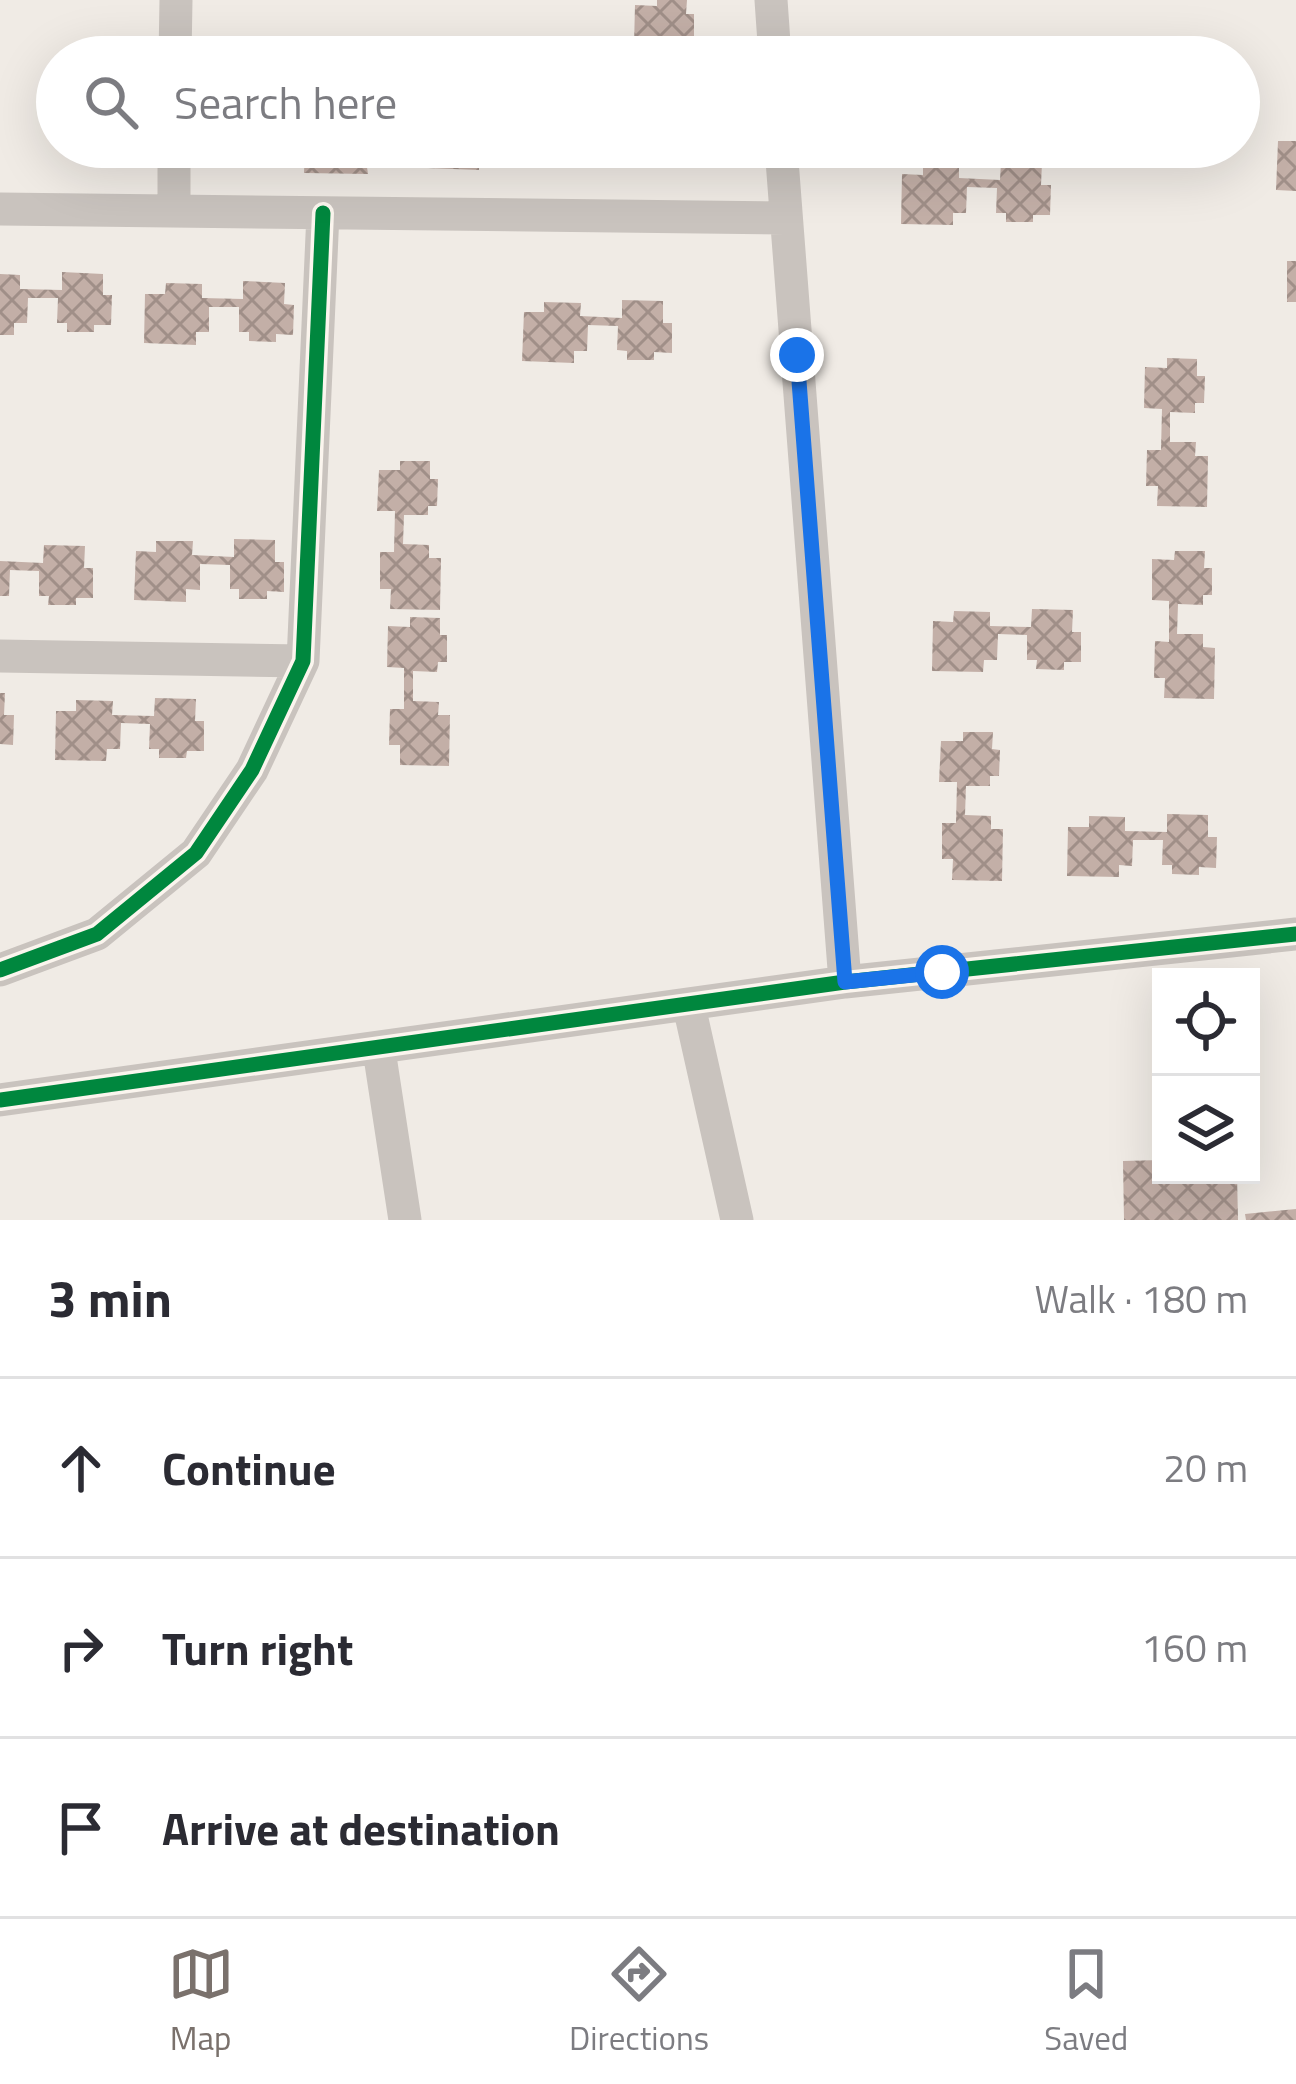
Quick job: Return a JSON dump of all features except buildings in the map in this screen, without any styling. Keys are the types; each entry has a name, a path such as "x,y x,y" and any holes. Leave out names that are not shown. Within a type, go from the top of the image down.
{"street":[{"path":"175,36 176,0"},
{"path":"771,0 774,36"},
{"path":"174,168 174,211"},
{"path":"782,168 845,982"},
{"path":"0,209 785,218"},
{"path":"0,970 98,934 196,853 251,770 303,661 323,213"},
{"path":"0,656 303,661"},
{"path":"0,1100 845,982 1296,934"},
{"path":"689,1006 736,1220"},
{"path":"379,1050 405,1220"}],"cycle path":[{"path":"0,970 97,934 196,853 252,770 303,661 323,213"},
{"path":"0,1100 845,982 1296,934"}],"route":[{"path":"797,355 845,982 942,972"}]}
